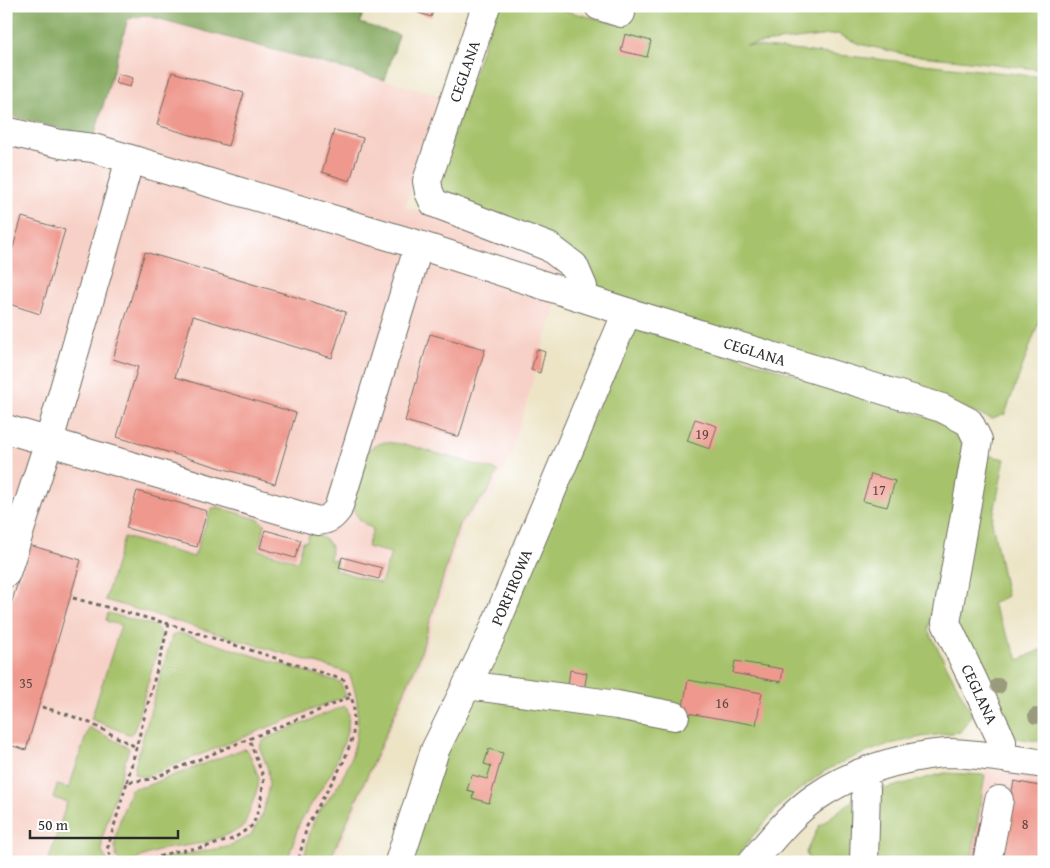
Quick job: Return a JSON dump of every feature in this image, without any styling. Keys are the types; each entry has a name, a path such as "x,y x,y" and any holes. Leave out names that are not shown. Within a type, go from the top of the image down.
{"street":[{"name":"CEGLANA","path":"486,6 427,181 434,203 549,247 574,266 583,287 580,296 942,408 969,422 978,440 946,623 1002,741 1002,758"},
{"path":"6,131 61,144 93,148 419,245 580,296"},
{"path":"6,573 49,441 130,159"},
{"path":"6,429 318,521 326,520 332,517 338,509 419,245"},
{"name":"PORFIROWA","path":"399,862 435,750 489,640 627,312"},
{"path":"467,686 617,705 675,716"},
{"path":"752,862 791,818 815,798 848,778 883,764 928,754 947,753 1044,764"},
{"path":"860,773 866,789 864,862"},
{"path":"987,862 999,800"}],"path":[{"path":"73,598 169,624 344,680 354,705 353,736 344,761 307,826 298,862"},
{"path":"115,862 107,850 169,624"},
{"path":"127,782 151,779 351,697"},
{"path":"42,707 90,723 136,747"},
{"path":"144,862 172,852 205,847 233,839 253,825 260,805 264,779 249,739"}],"shaded area":[{"path":"145,15 439,95 405,207 481,232 565,271 512,453 493,494 463,525 422,662 385,741 333,862 6,862 6,115 94,137 128,19"},
{"path":"985,769 1044,778 1044,862 971,862"}],"green space":[{"path":"6,6 365,6 360,23 399,35 385,80 145,15 128,19 94,137 6,115"},
{"path":"496,6 546,6 618,24 624,6 1044,6 1044,70 908,55 859,44 838,34 746,45 1044,77 1044,308 1005,414 993,419 596,289 435,191"},
{"path":"634,323 951,425 963,435 965,449 928,630 972,714 960,732 921,737 886,745 846,760 825,771 784,801 733,862 404,862 418,814"},
{"path":"385,442 408,445 498,471 488,492 459,524 419,659 329,862 303,862 314,822 345,773 354,745 357,731 357,701 349,674 105,600 124,537 194,557 210,512 213,508 218,507 260,520 265,525 258,550 298,561 303,541 306,542 310,532 330,544 330,560 337,560 335,570 381,583 391,553 367,547 373,529 365,524 355,513 353,500 365,454 371,448"},
{"path":"983,454 1005,459 992,522 1007,596 992,604 1019,660 1044,648 1044,742 1016,738 962,644 955,615"},
{"path":"108,613 155,626 162,634 134,731 131,734 91,719 121,625 108,622 106,620"},
{"path":"180,633 340,682 346,696 147,776 139,776 134,773 135,765 172,636"},
{"path":"344,706 349,715 344,742 333,770 299,824 287,862 155,862 164,858 227,847 250,836 263,814 269,784 268,769 260,749 261,743 265,739"},
{"path":"89,727 129,748 102,839 102,852 108,862 48,862 67,802 53,798 57,785 69,788"},
{"path":"243,749 250,755 259,778 258,787 244,826 234,832 204,843 164,849 143,856 133,862 120,862 116,856 115,840 119,822 131,789 143,787"},
{"path":"945,773 985,775 971,862 809,862 806,852 819,826 853,800 873,792"}],"building":[{"path":"415,6 435,6 431,17 413,11"},
{"path":"625,34 651,41 647,57 621,51"},
{"path":"172,72 244,93 228,146 157,125"},
{"path":"118,74 133,78 130,87 115,83"},
{"path":"334,130 363,138 350,181 322,172"},
{"path":"22,217 65,230 40,314 6,303 6,271"},
{"path":"145,252 346,312 332,358 193,316 175,377 296,413 275,484 117,437 138,367 113,359"},
{"path":"430,334 485,349 459,437 405,421"},
{"path":"537,349 545,352 540,373 531,370"},
{"path":"695,419 717,426 710,449 687,441"},
{"path":"871,474 895,481 887,507 863,501"},
{"path":"137,491 207,511 197,547 126,528"},
{"path":"265,530 301,540 295,558 260,548"},
{"path":"29,545 81,560 26,750 6,744 6,621"},
{"path":"342,557 382,568 379,579 339,568"},
{"path":"735,661 783,669 781,682 733,673"},
{"path":"570,670 587,673 583,696 567,693"},
{"path":"688,680 762,693 756,725 682,712"},
{"path":"489,749 503,753 489,803 472,798 474,792 467,790 472,775 487,779 491,766 484,764"},
{"path":"1014,781 1044,787 1044,862 998,862"},
{"path":"979,822 987,823 981,862 972,862"}]}
